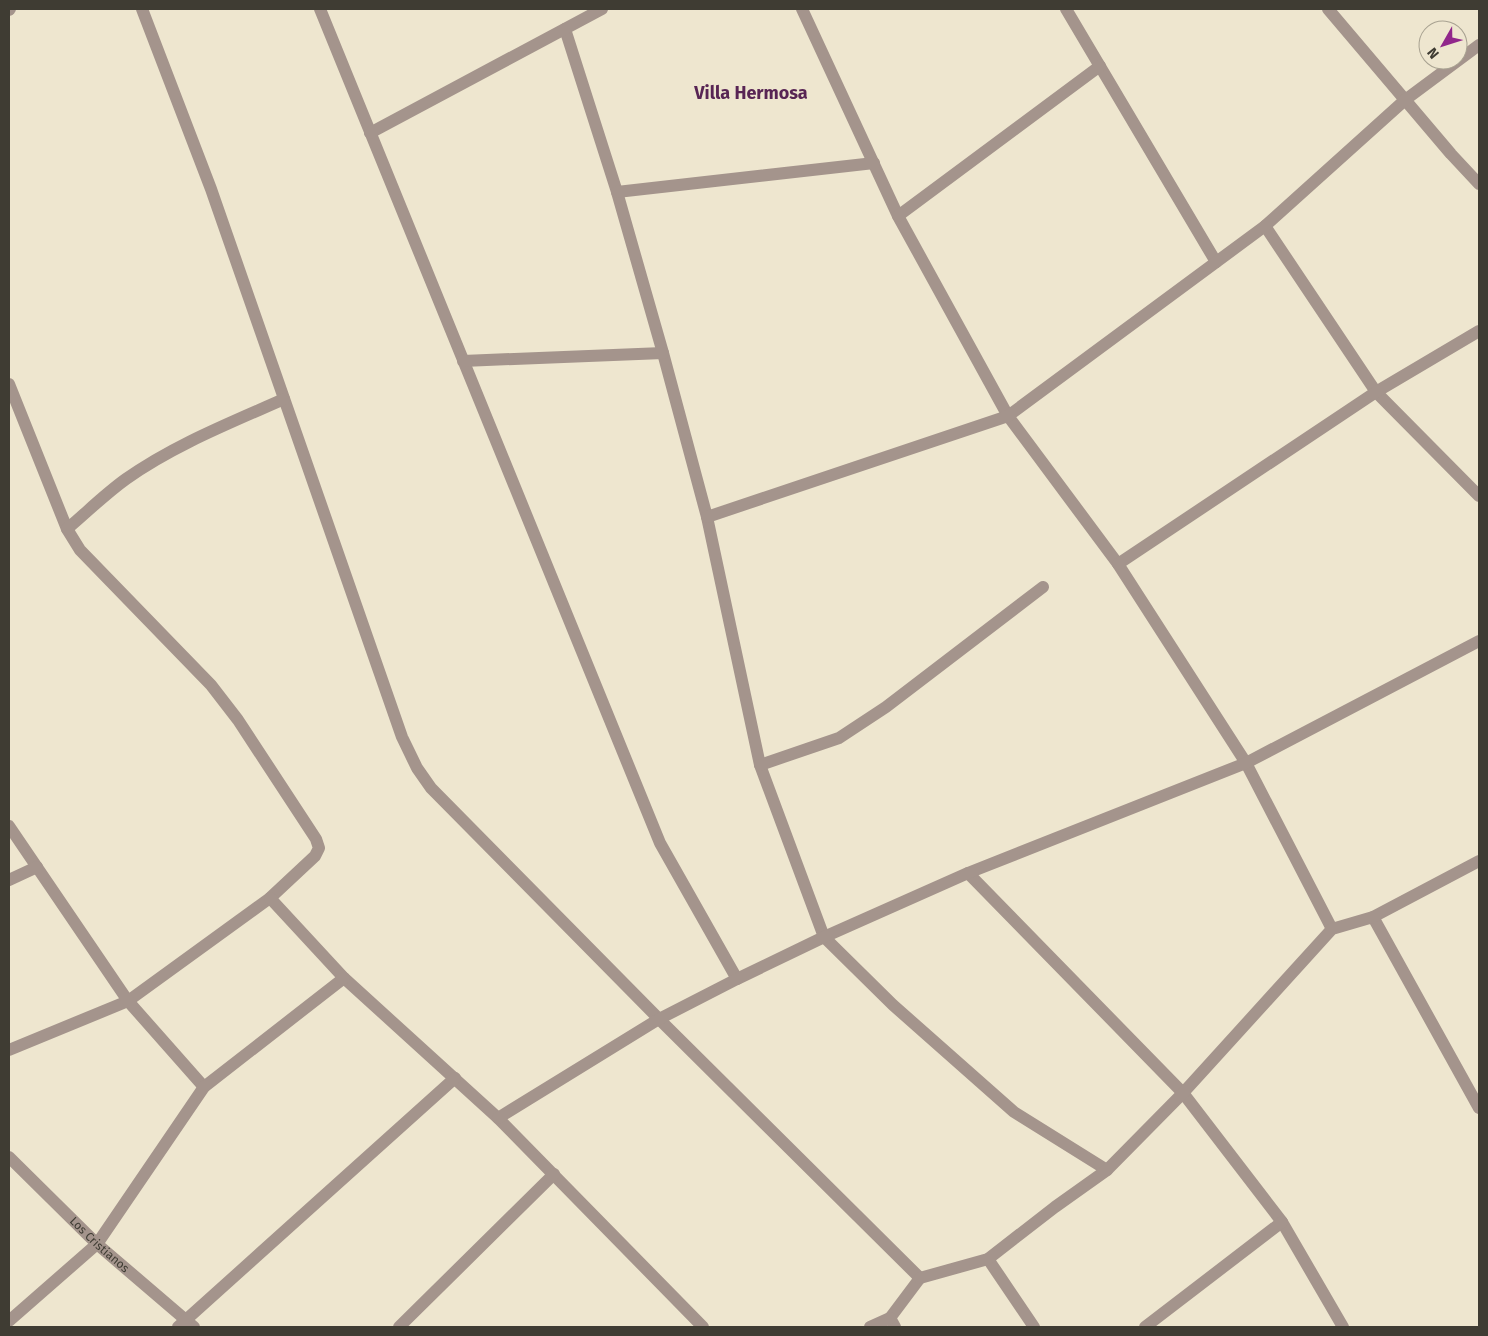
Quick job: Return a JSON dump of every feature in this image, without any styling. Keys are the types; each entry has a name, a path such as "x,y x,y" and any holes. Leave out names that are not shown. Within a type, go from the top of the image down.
{"street":[{"path":"142,9 211,189 402,737 417,768 431,788 659,1019 920,1278"},
{"path":"320,9 660,843 737,978"},
{"path":"370,133 602,9"},
{"path":"802,9 898,216 1008,416 1118,564 1246,763 1332,929"},
{"path":"1066,9 1216,262"},
{"path":"1328,9 1451,154 1479,184"},
{"path":"565,29 617,192 708,517 760,765 824,937 893,1006 1014,1112 1107,1170"},
{"path":"708,517 1008,416 1265,226 1405,100 1479,45"},
{"path":"898,216 1100,66"},
{"path":"617,192 874,163"},
{"path":"1265,226 1376,392 1479,496"},
{"path":"1118,564 1376,392 1479,331"},
{"path":"462,360 663,353"},
{"path":"9,384 67,529 80,550 211,685 238,720 316,839 319,848 315,856 270,898 128,1001 9,1050"},
{"path":"67,529 125,480 140,470 186,443 284,399"},
{"path":"760,765 839,738 886,707 1043,586"},
{"path":"498,1118 659,1019 737,978 968,873 1246,763 1479,641"},
{"path":"9,826 128,1001 204,1087"},
{"path":"870,1327 893,1323 920,1278 988,1259 1055,1207 1107,1170 1183,1093 1332,929 1373,917 1479,861"},
{"path":"9,880 37,867"},
{"path":"968,873 1183,1093 1282,1222 1344,1327"},
{"path":"270,898 344,978 498,1118 703,1327"},
{"path":"1373,917 1479,1108"},
{"path":"9,1321 97,1244 204,1087 344,978"},
{"path":"186,1325 455,1078"},
{"name":"Los Cristianos","path":"9,1157 97,1244 186,1325"},
{"path":"398,1327 554,1174"},
{"path":"1145,1327 1282,1222"},
{"path":"988,1259 1034,1327"}],"district":[{"name":"Villa Hermosa","path":"751,93"}]}
